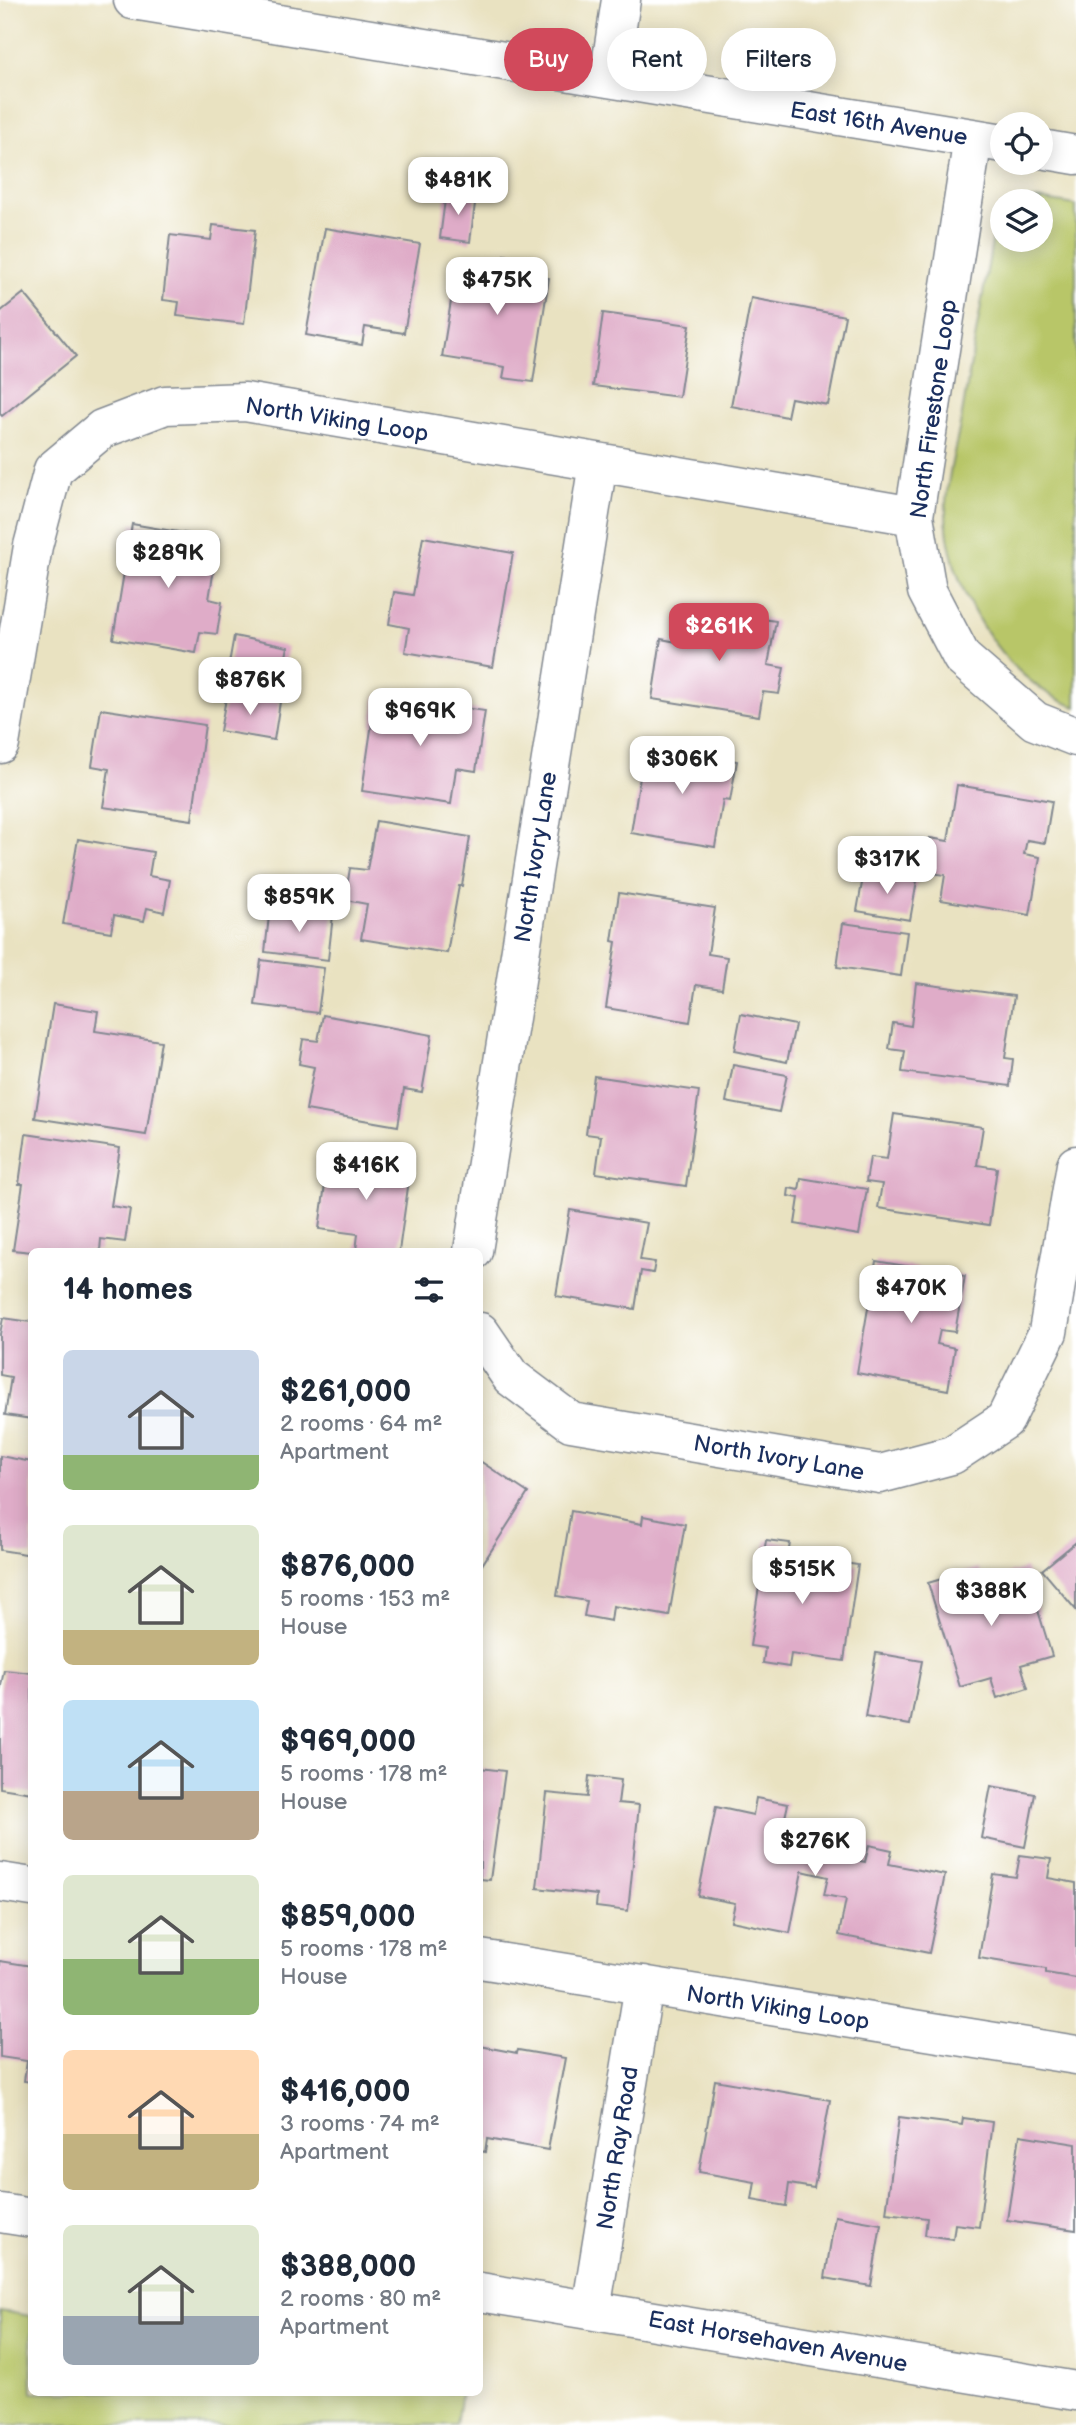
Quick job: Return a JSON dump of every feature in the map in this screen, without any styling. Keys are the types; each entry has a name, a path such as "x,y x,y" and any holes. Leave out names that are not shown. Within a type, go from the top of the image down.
{"street":[{"name":"East 16th Avenue","path":"133,0 607,78"},
{"path":"617,28 621,0"},
{"name":"East 16th Avenue","path":"687,91 988,141"},
{"name":"North Firestone Loop","path":"988,141 914,516 927,591 961,658 1035,721 1076,737"},
{"path":"1053,151 1076,155"},
{"name":"North Viking Loop","path":"0,744 33,546 52,470 102,429 165,405 245,402 914,516"},
{"name":"North Ivory Lane","path":"473,1248 598,463"},
{"name":"North Ivory Lane","path":"483,1336 511,1377 571,1422 880,1474 952,1455 1005,1420 1048,1332 1076,1165"},
{"path":"0,1882 28,1886"},
{"name":"North Viking Loop","path":"483,1959 1076,2055"},
{"name":"North Ray Road","path":"591,2310 644,1986"},
{"path":"0,2213 28,2217"},
{"name":"East Horsehaven Avenue","path":"483,2292 1076,2391"}],"green space":[{"path":"1053,201 1076,205 1076,707 1049,694 1024,675 1001,652 966,596 954,565 946,504 990,252 1053,252"},
{"path":"0,2311 28,2316 28,2396 460,2396 456,2425 0,2425"}],"building":[{"path":"446,192 476,196 470,242 440,238"},
{"path":"213,225 255,230 244,324 177,316 179,302 163,300 170,235 211,240"},
{"path":"325,228 420,244 404,333 365,327 362,345 306,335"},
{"path":"504,255 529,259 527,275 549,278 533,382 503,378 505,367 442,357 457,264 501,270"},
{"path":"24,293 76,356 2,416 0,312"},
{"path":"751,298 845,316 828,405 791,398 787,417 731,406"},
{"path":"603,313 690,325 679,397 593,386"},
{"path":"132,524 219,539 209,599 222,602 217,634 200,632 196,653 113,639"},
{"path":"423,537 513,553 493,667 405,652 409,628 389,624 394,592 413,595"},
{"path":"688,607 776,621 768,665 784,668 779,694 763,692 759,716 652,699 661,639 682,643"},
{"path":"234,636 288,647 279,690 226,680"},
{"path":"227,693 280,702 274,740 220,731"},
{"path":"376,695 485,711 476,771 456,768 451,804 362,791"},
{"path":"101,709 205,725 192,820 103,807 109,769 92,766"},
{"path":"645,746 737,761 730,801 723,800 715,847 631,833"},
{"path":"957,785 1052,801 1045,843 1027,840 1024,854 1040,857 1030,915 941,900 945,875 924,872 930,838 948,841"},
{"path":"376,821 470,837 447,953 361,939 367,904 345,900 350,868 367,870"},
{"path":"78,839 153,852 149,876 170,880 164,912 147,908 144,921 114,915 111,932 63,924"},
{"path":"864,872 917,881 910,920 857,911"},
{"path":"619,893 715,908 708,954 727,957 722,989 696,985 690,1022 606,1008 616,942 612,941"},
{"path":"270,907 333,915 328,960 265,952"},
{"path":"843,923 907,932 901,976 837,967"},
{"path":"261,960 324,968 318,1013 255,1005"},
{"path":"916,983 1014,996 1005,1058 1013,1059 1010,1086 902,1072 905,1051 889,1049 893,1023 911,1026"},
{"path":"53,1004 98,1011 95,1031 161,1041 146,1135 35,1118"},
{"path":"741,1014 795,1025 787,1062 734,1051"},
{"path":"323,1015 432,1035 422,1092 404,1089 398,1126 306,1110 314,1067 299,1064 303,1039 318,1041"},
{"path":"733,1065 787,1075 779,1112 726,1102"},
{"path":"594,1076 699,1091 686,1186 596,1173 601,1136 586,1134"},
{"path":"894,1114 983,1127 977,1165 997,1168 989,1225 878,1208 882,1184 866,1182 870,1157 887,1159"},
{"path":"26,1134 120,1148 111,1206 130,1209 125,1242 101,1239 100,1248 13,1250 23,1184 19,1184"},
{"path":"329,1155 411,1166 399,1248 356,1248 358,1234 319,1229"},
{"path":"801,1178 867,1189 859,1235 795,1224 799,1198 788,1196 789,1188 799,1190"},
{"path":"570,1210 647,1223 640,1260 655,1262 653,1273 641,1271 635,1309 556,1296"},
{"path":"876,1261 965,1276 955,1332 940,1330 937,1344 955,1348 948,1390 857,1373"},
{"path":"3,1318 28,1321 28,1418 5,1415 11,1377 0,1375 0,1334"},
{"path":"0,1456 28,1461 28,1554 0,1550"},
{"path":"483,1463 528,1493 483,1563"},
{"path":"571,1511 642,1524 643,1516 685,1524 669,1616 613,1606 611,1621 584,1616 587,1601 557,1596"},
{"path":"766,1540 790,1543 788,1555 858,1565 844,1661 791,1654 789,1667 763,1663 765,1648 750,1646"},
{"path":"1076,1542 1076,1610 1042,1570"},
{"path":"979,1568 983,1582 1025,1568 1052,1656 1021,1665 1028,1688 997,1698 991,1678 960,1687 928,1583"},
{"path":"876,1653 922,1661 910,1725 865,1717"},
{"path":"4,1670 28,1673 28,1792 0,1788 0,1691"},
{"path":"483,1768 505,1771 490,1880 483,1879"},
{"path":"589,1776 621,1780 618,1803 639,1805 628,1911 596,1907 597,1895 537,1888 547,1793 587,1797"},
{"path":"991,1786 1035,1794 1025,1847 981,1838"},
{"path":"756,1798 788,1804 784,1822 851,1835 847,1858 865,1862 869,1845 892,1850 889,1864 945,1875 929,1953 839,1935 846,1899 824,1895 828,1877 802,1871 790,1933 731,1921 735,1903 698,1896 716,1807 753,1815"},
{"path":"1020,1855 1051,1859 1048,1878 1076,1883 1076,1978 1046,1973 1046,1969 979,1958 993,1874 1016,1877"},
{"path":"0,1961 28,1965 28,2082 24,2081 27,2061 0,2057"},
{"path":"483,2047 565,2058 548,2150 487,2139 485,2152"},
{"path":"715,2080 830,2100 814,2188 789,2184 786,2206 752,2200 755,2182 699,2172"},
{"path":"899,2117 962,2125 963,2118 992,2122 979,2227 955,2224 953,2239 925,2235 927,2218 886,2213"},
{"path":"1020,2135 1076,2144 1076,2230 1007,2220"},
{"path":"835,2216 881,2224 871,2286 825,2278"}]}
